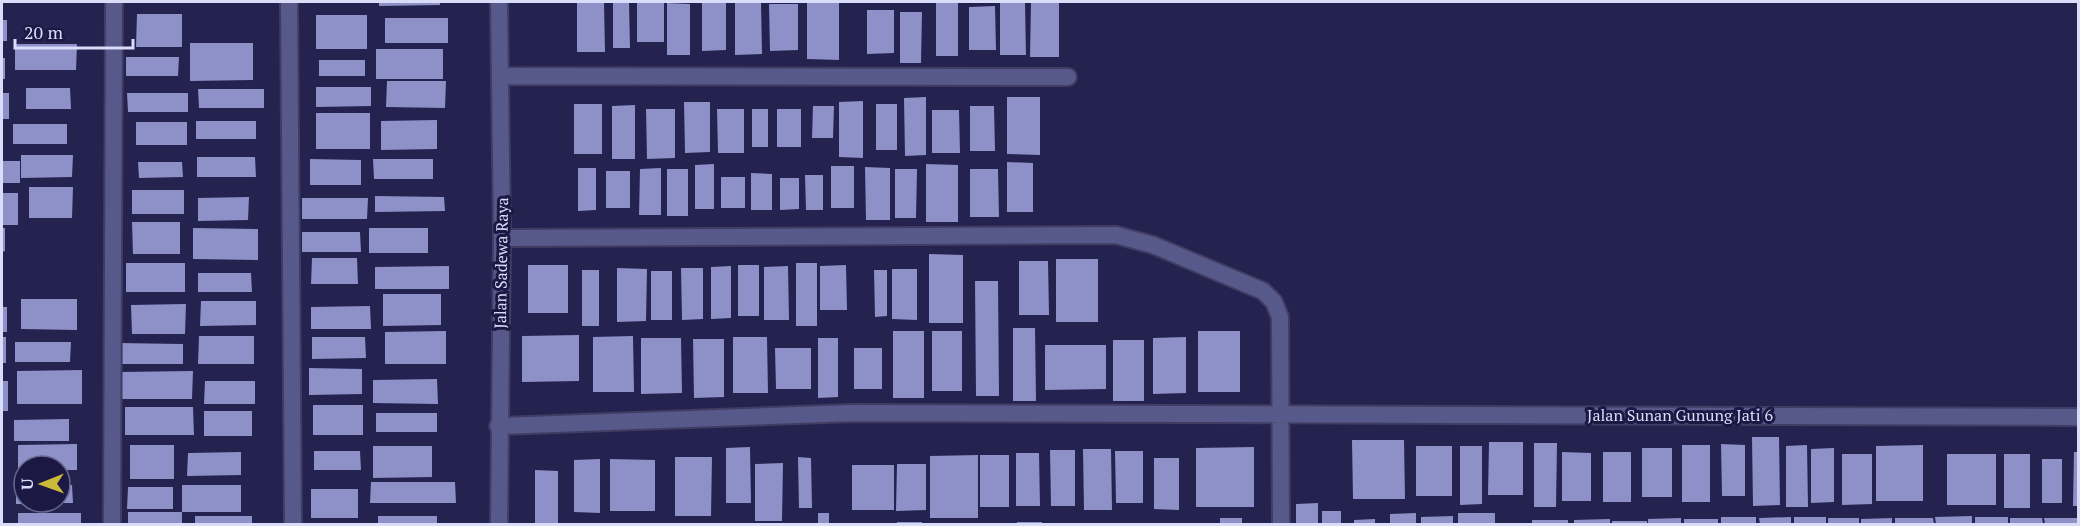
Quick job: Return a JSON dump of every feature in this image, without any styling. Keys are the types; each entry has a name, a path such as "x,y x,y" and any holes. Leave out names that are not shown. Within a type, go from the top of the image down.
{"street":[{"path":"112,525 114,2"},
{"path":"289,2 293,525"},
{"name":"Jalan Sadewa Raya","path":"499,525 498,426 502,238 500,2"},
{"path":"501,76 1068,76"},
{"path":"502,238 1116,235 1133,238 1263,291 1274,302 1281,317 1281,525"},
{"name":"Jalan Sunan Gunung Jati 6","path":"498,426 853,413 2079,417"}],"building":[{"path":"379,2 440,2 440,5 379,6"},
{"path":"577,2 604,2 605,52 577,52"},
{"path":"613,2 629,2 630,48 613,48"},
{"path":"637,2 664,2 664,42 637,42"},
{"path":"735,2 761,2 762,54 735,55"},
{"path":"807,2 839,2 839,60 807,59"},
{"path":"958,2 958,56 936,56 936,3"},
{"path":"1000,2 1025,2 1026,55 1000,55"},
{"path":"1031,2 1059,2 1059,57 1030,57"},
{"path":"667,3 690,4 690,55 667,55"},
{"path":"702,3 726,3 726,50 702,51"},
{"path":"769,4 798,4 798,50 770,51"},
{"path":"995,6 996,50 969,50 969,7"},
{"path":"867,10 894,10 894,53 867,54"},
{"path":"900,12 922,12 921,63 900,63"},
{"path":"137,14 182,14 182,47 136,47"},
{"path":"316,15 367,15 367,49 316,49"},
{"path":"385,18 448,18 448,43 385,43"},
{"path":"2,20 7,20 7,41 2,41"},
{"path":"190,43 253,43 253,80 190,81"},
{"path":"15,44 77,44 76,70 15,70"},
{"path":"376,49 443,49 443,79 376,79"},
{"path":"126,57 179,57 178,76 126,76"},
{"path":"2,58 5,58 5,79 2,79"},
{"path":"319,60 365,60 365,76 319,76"},
{"path":"387,81 446,81 445,108 386,107"},
{"path":"316,87 371,87 371,106 316,107"},
{"path":"26,88 70,88 71,109 26,109"},
{"path":"198,89 264,89 264,108 199,108"},
{"path":"2,93 9,93 9,119 2,119"},
{"path":"127,93 188,93 188,112 128,112"},
{"path":"926,97 926,155 905,156 904,98"},
{"path":"1007,97 1040,97 1040,155 1007,154"},
{"path":"863,101 863,158 839,157 839,102"},
{"path":"684,102 710,102 710,152 685,153"},
{"path":"574,104 602,104 602,154 574,154"},
{"path":"876,104 897,104 897,150 876,150"},
{"path":"635,105 635,159 612,159 612,106"},
{"path":"813,106 834,106 833,138 812,138"},
{"path":"970,106 994,106 995,151 970,151"},
{"path":"646,109 675,109 675,158 647,159"},
{"path":"717,109 744,109 744,153 718,153"},
{"path":"752,109 768,109 768,147 752,147"},
{"path":"777,109 801,109 801,147 777,147"},
{"path":"932,110 959,110 960,153 932,153"},
{"path":"316,113 370,113 370,149 316,149"},
{"path":"437,120 437,149 381,150 381,121"},
{"path":"196,121 256,121 256,139 196,139"},
{"path":"136,122 187,122 187,145 136,145"},
{"path":"13,124 67,124 67,144 13,144"},
{"path":"21,155 73,155 72,177 21,178"},
{"path":"197,157 255,157 256,177 197,177"},
{"path":"310,159 361,160 361,185 310,185"},
{"path":"373,159 433,159 433,179 374,179"},
{"path":"2,161 20,161 20,183 2,183"},
{"path":"138,162 182,162 183,177 139,178"},
{"path":"1007,162 1033,163 1033,212 1007,212"},
{"path":"714,164 714,209 695,209 695,165"},
{"path":"926,164 958,165 958,222 926,222"},
{"path":"831,166 854,166 854,208 831,208"},
{"path":"865,167 890,168 890,220 866,220"},
{"path":"578,168 596,168 596,210 578,211"},
{"path":"661,168 661,215 639,215 640,169"},
{"path":"667,169 688,169 688,216 667,216"},
{"path":"895,169 917,169 916,218 895,218"},
{"path":"970,169 998,169 999,217 970,217"},
{"path":"606,171 630,171 630,208 606,208"},
{"path":"751,173 772,174 772,210 751,210"},
{"path":"805,175 823,175 823,210 806,210"},
{"path":"721,177 745,177 745,208 721,208"},
{"path":"780,178 799,178 799,209 780,210"},
{"path":"29,187 73,187 72,218 29,218"},
{"path":"132,190 184,190 184,214 132,214"},
{"path":"2,193 18,193 18,225 2,225"},
{"path":"375,196 444,197 445,211 375,212"},
{"path":"249,197 248,220 198,221 198,198"},
{"path":"302,198 368,198 367,219 302,219"},
{"path":"132,222 180,222 180,254 133,254"},
{"path":"2,228 5,228 5,251 2,252"},
{"path":"193,228 258,229 258,260 193,259"},
{"path":"369,228 428,228 428,253 369,253"},
{"path":"302,232 360,232 361,252 302,252"},
{"path":"929,254 963,255 963,323 929,323"},
{"path":"312,258 357,258 358,284 311,284"},
{"path":"1056,259 1098,259 1098,322 1056,322"},
{"path":"1019,261 1048,261 1049,315 1019,315"},
{"path":"126,263 185,263 185,292 126,292"},
{"path":"796,263 817,263 817,326 796,326"},
{"path":"528,265 568,265 568,313 528,313"},
{"path":"738,265 759,265 759,316 738,316"},
{"path":"846,265 847,310 820,310 820,266"},
{"path":"449,266 449,289 375,289 375,267"},
{"path":"731,266 731,318 711,319 711,267"},
{"path":"788,266 789,320 764,320 764,267"},
{"path":"617,268 647,269 646,321 617,322"},
{"path":"681,268 703,268 703,319 682,320"},
{"path":"892,269 917,269 917,320 892,319"},
{"path":"582,270 599,270 599,326 582,326"},
{"path":"874,270 887,270 887,316 875,317"},
{"path":"651,271 672,271 672,320 651,320"},
{"path":"198,273 251,273 252,292 198,292"},
{"path":"975,281 998,281 999,396 976,396"},
{"path":"383,294 441,294 441,325 383,326"},
{"path":"21,299 77,299 77,330 21,329"},
{"path":"201,301 256,301 256,325 200,326"},
{"path":"186,304 185,334 132,334 131,305"},
{"path":"370,306 371,329 311,329 311,307"},
{"path":"2,307 7,307 7,332 2,332"},
{"path":"1013,328 1035,328 1036,401 1013,401"},
{"path":"446,331 446,364 385,364 385,332"},
{"path":"893,331 924,331 924,398 893,398"},
{"path":"932,331 962,331 962,391 932,391"},
{"path":"1198,331 1240,331 1240,392 1198,392"},
{"path":"579,335 579,381 522,382 522,336"},
{"path":"199,336 254,336 254,364 198,364"},
{"path":"633,336 634,392 593,392 593,337"},
{"path":"2,337 6,337 6,363 2,363"},
{"path":"312,337 365,337 366,358 312,359"},
{"path":"733,337 767,337 768,393 733,393"},
{"path":"1186,337 1186,393 1153,394 1153,338"},
{"path":"641,338 681,338 682,393 641,394"},
{"path":"818,338 838,338 838,397 818,398"},
{"path":"693,339 724,339 724,397 694,398"},
{"path":"1113,340 1144,340 1144,401 1113,401"},
{"path":"15,342 71,342 70,362 15,362"},
{"path":"119,343 183,344 183,364 119,364"},
{"path":"1045,345 1106,345 1106,389 1045,390"},
{"path":"775,348 811,348 811,389 776,389"},
{"path":"854,348 882,348 882,389 854,389"},
{"path":"309,368 362,369 362,394 309,395"},
{"path":"82,370 82,404 17,404 17,371"},
{"path":"193,371 192,399 120,399 120,372"},
{"path":"437,379 438,404 373,403 373,380"},
{"path":"2,381 8,381 8,411 2,411"},
{"path":"205,381 255,381 255,404 204,404"},
{"path":"313,405 363,405 363,435 313,435"},
{"path":"125,407 193,407 194,435 125,435"},
{"path":"204,411 252,411 252,436 204,436"},
{"path":"376,413 437,413 437,432 376,432"},
{"path":"69,419 69,441 14,441 14,420"},
{"path":"1752,437 1779,437 1780,505 1753,506"},
{"path":"1352,440 1404,440 1405,499 1353,499"},
{"path":"1489,442 1523,442 1523,495 1488,495"},
{"path":"1534,443 1557,443 1556,507 1534,507"},
{"path":"77,444 77,470 72,470 72,454 18,454 18,445"},
{"path":"1721,444 1745,445 1745,496 1722,496"},
{"path":"130,445 174,445 174,479 130,479"},
{"path":"1682,445 1710,445 1710,502 1682,502"},
{"path":"1807,445 1808,507 1786,507 1786,446"},
{"path":"1923,445 1923,501 1876,501 1876,446"},
{"path":"373,446 432,446 432,477 373,478"},
{"path":"1416,446 1452,446 1452,496 1416,496"},
{"path":"1460,446 1482,446 1482,504 1460,505"},
{"path":"750,447 751,503 726,503 726,448"},
{"path":"1254,447 1254,507 1196,507 1196,448"},
{"path":"1642,448 1672,448 1672,497 1642,497"},
{"path":"1834,448 1834,502 1811,503 1811,449"},
{"path":"1083,449 1111,449 1112,510 1084,510"},
{"path":"1050,450 1075,450 1075,506 1051,506"},
{"path":"314,451 360,451 361,470 314,470"},
{"path":"1115,451 1143,451 1143,503 1116,503"},
{"path":"241,452 241,475 187,476 188,453"},
{"path":"1562,452 1591,453 1591,501 1562,501"},
{"path":"1603,452 1631,452 1631,502 1603,502"},
{"path":"2074,452 2078,452 2078,506 2073,506"},
{"path":"1016,453 1039,453 1040,506 1016,506"},
{"path":"1842,454 1872,454 1872,504 1842,505"},
{"path":"1947,454 1996,454 1996,505 1947,505"},
{"path":"2004,454 2030,454 2030,508 2004,508"},
{"path":"978,455 978,518 930,518 930,456"},
{"path":"980,455 1009,455 1009,507 980,507"},
{"path":"675,457 712,457 711,516 675,516"},
{"path":"798,457 811,458 812,508 799,508"},
{"path":"1154,458 1179,458 1179,510 1154,509"},
{"path":"600,459 600,513 574,512 574,460"},
{"path":"610,459 655,460 655,511 610,511"},
{"path":"2042,459 2062,459 2062,503 2042,503"},
{"path":"783,463 782,521 755,521 755,464"},
{"path":"897,464 926,464 926,510 896,511"},
{"path":"852,465 894,465 894,510 852,510"},
{"path":"535,470 558,471 558,524 535,524"},
{"path":"371,482 455,482 456,503 370,503"},
{"path":"182,485 241,485 241,512 182,512"},
{"path":"128,487 173,487 173,509 127,509"},
{"path":"311,489 358,489 358,518 311,518"},
{"path":"1318,503 1318,524 1296,524 1296,504"},
{"path":"1322,511 1341,511 1341,524 1322,524"},
{"path":"128,512 182,512 182,524 128,524"},
{"path":"81,513 81,524 18,524 18,514"},
{"path":"818,513 829,513 829,524 818,524"},
{"path":"1416,513 1416,524 1390,524 1390,514"},
{"path":"1458,513 1495,513 1495,524 1458,524"},
{"path":"195,516 252,516 252,524 195,524"},
{"path":"378,516 437,516 437,524 378,524"},
{"path":"1453,516 1453,524 1421,524 1421,517"},
{"path":"1972,516 1972,524 1936,524 1935,517"},
{"path":"1721,517 1756,517 1756,524 1721,524"},
{"path":"1791,517 1791,524 1760,524 1759,518"},
{"path":"1794,517 1826,517 1826,524 1794,524"},
{"path":"1975,517 2008,517 2008,524 1975,524"},
{"path":"1220,518 1242,518 1242,524 1220,524"},
{"path":"1681,518 1681,524 1648,524 1648,519"},
{"path":"1828,518 1859,518 1859,524 1828,524"},
{"path":"1892,518 1892,524 1861,524 1861,519"},
{"path":"1895,518 1933,518 1934,524 1895,524"},
{"path":"2010,518 2042,518 2043,524 2010,524"},
{"path":"2044,518 2078,518 2078,524 2045,524"},
{"path":"1375,519 1375,524 1354,524 1354,520"},
{"path":"1610,519 1610,524 1574,524 1574,520"},
{"path":"1684,519 1718,519 1718,524 1684,524"},
{"path":"1532,520 1568,520 1568,524 1532,524"},
{"path":"1612,521 1647,521 1647,524 1612,524"},
{"path":"897,522 922,522 922,524 897,524"},
{"path":"1017,522 1042,522 1042,524 1017,524"}]}
